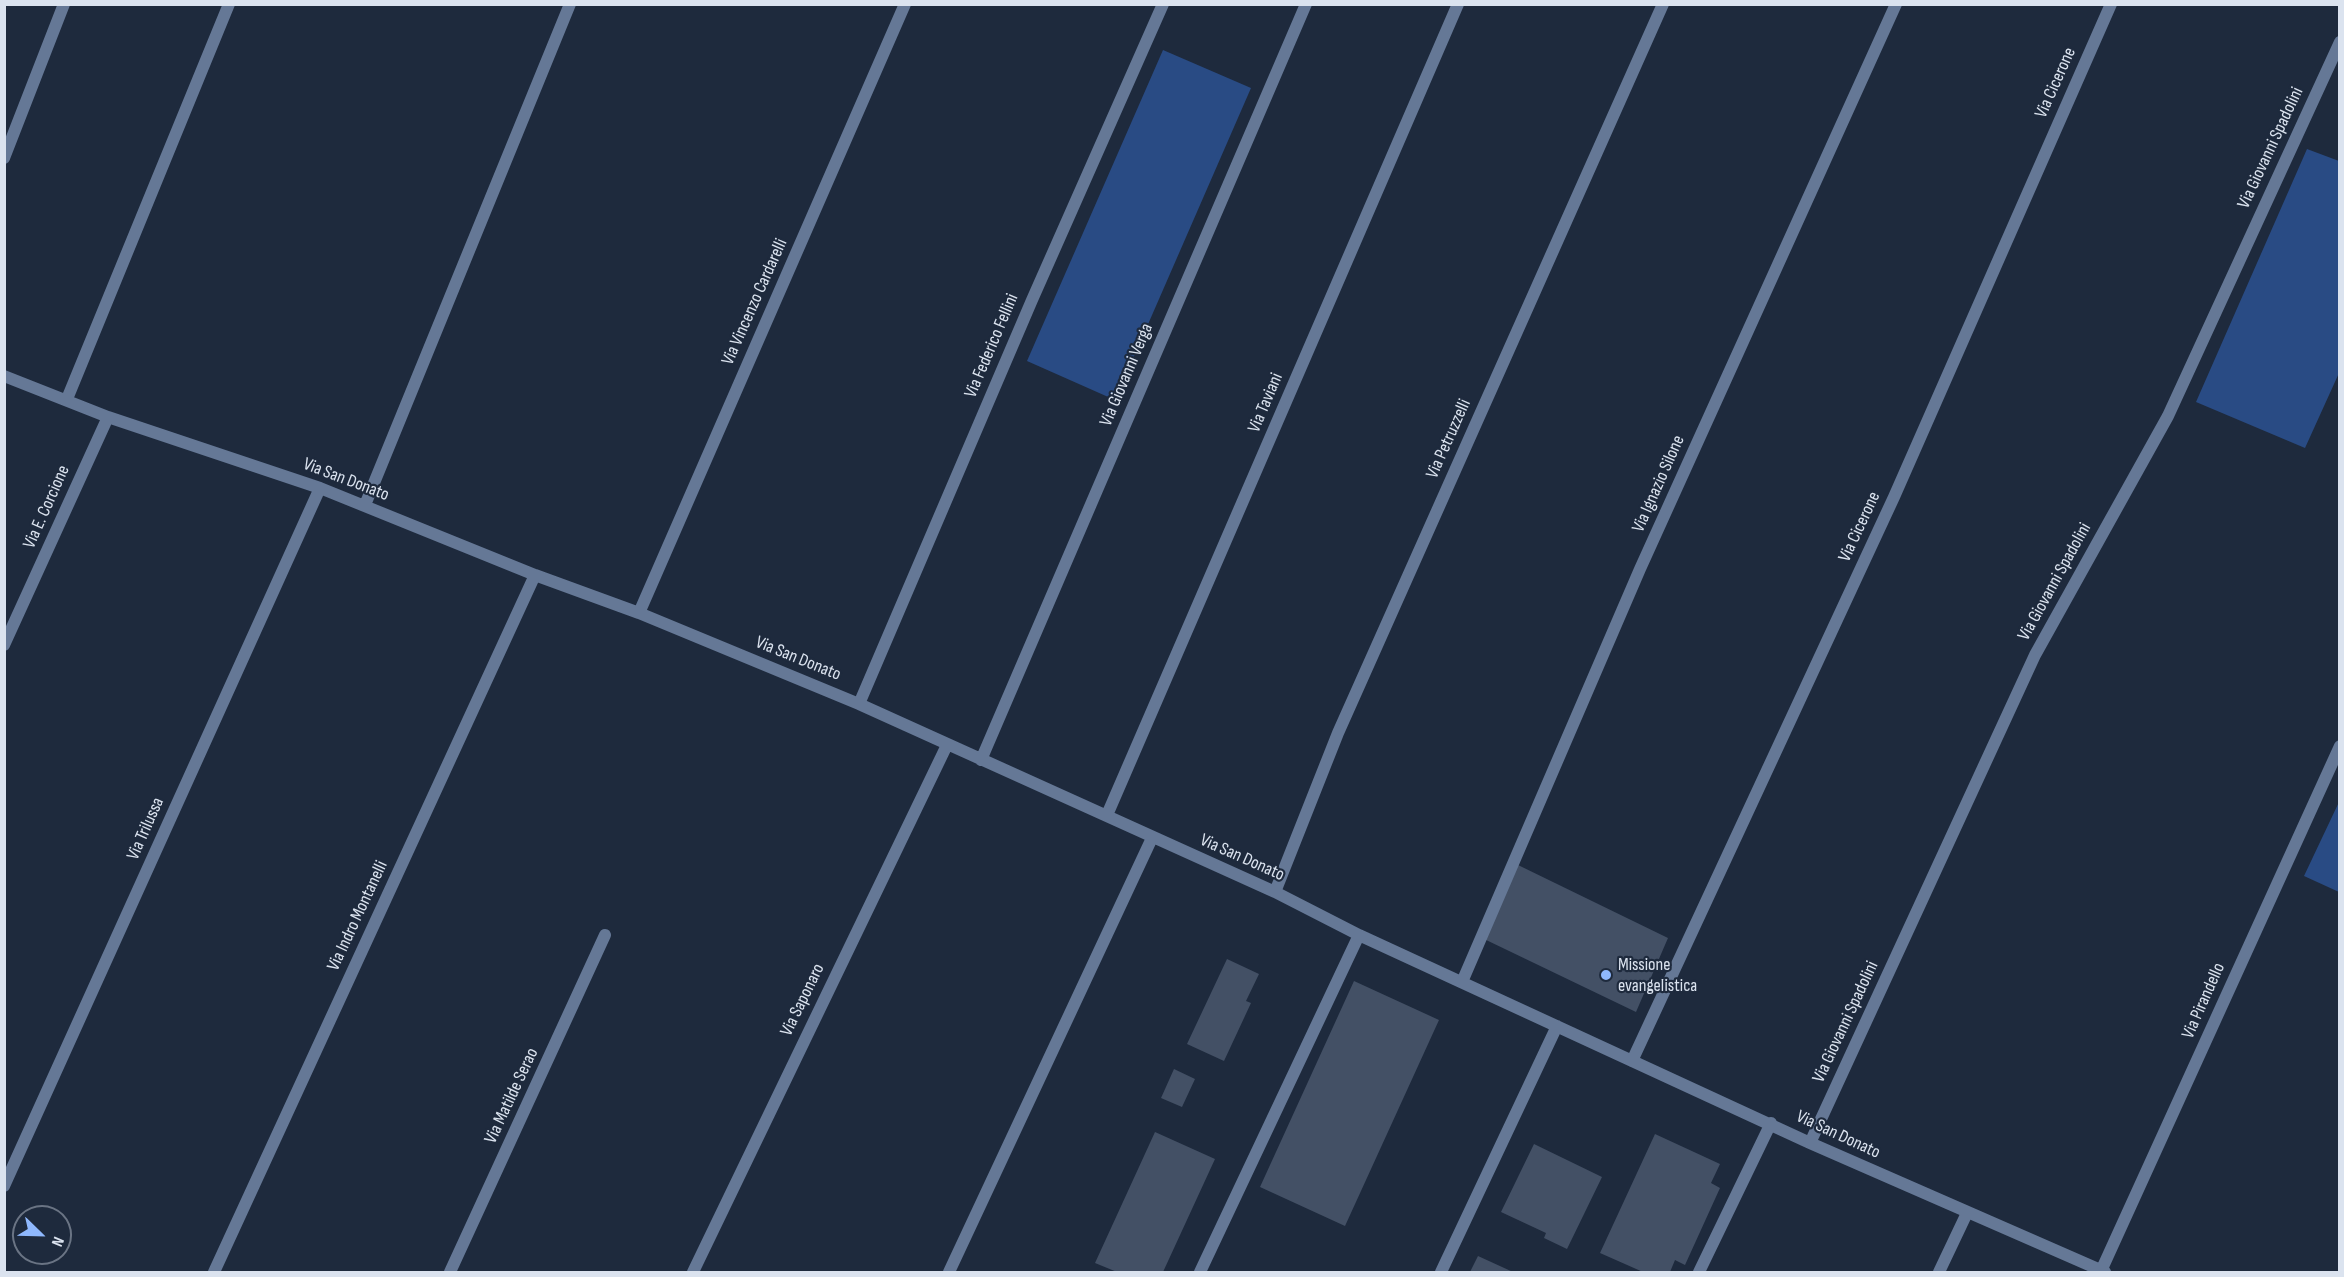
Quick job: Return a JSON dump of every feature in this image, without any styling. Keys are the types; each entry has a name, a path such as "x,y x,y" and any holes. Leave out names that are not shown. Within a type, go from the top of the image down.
{"street":[{"path":"4,158 64,4"},
{"path":"67,399 229,4"},
{"path":"364,505 570,4"},
{"name":"Via Vincenzo Cardarelli","path":"639,613 905,4"},
{"name":"Via Federico Fellini","path":"859,704 1032,300 1163,4"},
{"name":"Via Giovanni Verga","path":"981,760 1306,4"},
{"name":"Via Taviani","path":"1107,815 1458,4"},
{"name":"Via Petruzzelli","path":"1275,892 1338,733 1664,4"},
{"name":"Via Ignazio Silone","path":"1462,982 1640,569 1896,4"},
{"name":"Via Cicerone","path":"1632,1060 1894,497 2111,4"},
{"name":"Via Giovanni Spadolini","path":"1810,1143 2035,655 2168,416 2340,42"},
{"name":"Via San Donato","path":"4,376 108,417 320,488 535,575 639,613 859,704 1275,892 1359,935 1771,1123 1810,1143 2103,1272"},
{"name":"Via E. Corcione","path":"4,645 108,417"},
{"name":"Via Trilussa","path":"4,1186 320,488"},
{"name":"Via Indro Montanelli","path":"214,1272 535,575"},
{"name":"Via Saponaro","path":"693,1272 947,745"},
{"name":"Via Pirandello","path":"2103,1272 2340,746"},
{"path":"949,1272 1152,838"},
{"name":"Via Matilde Serao","path":"450,1272 605,935"},
{"path":"1200,1272 1359,935"},
{"path":"1441,1272 1557,1026"},
{"path":"1699,1272 1771,1123"},
{"path":"1939,1272 1967,1213"}],"shaded area":[{"path":"1163,50 1251,88 1115,400 1027,361"},
{"path":"2307,149 2339,161 2339,373 2305,448 2196,402"},
{"path":"2339,802 2340,892 2304,876"}],"building":[{"name":"Missione evangelistica","path":"1518,865 1668,938 1636,1012 1482,938"},
{"path":"1227,959 1259,974 1246,1001 1251,1003 1224,1061 1187,1044"},
{"path":"1354,981 1439,1020 1345,1226 1260,1187"},
{"path":"1174,1069 1195,1079 1182,1107 1161,1098"},
{"path":"1155,1132 1215,1159 1163,1272 1117,1272 1095,1263"},
{"path":"1655,1134 1720,1164 1711,1183 1720,1188 1685,1265 1675,1260 1670,1272 1643,1272 1600,1253"},
{"path":"1534,1144 1602,1177 1567,1249 1544,1238 1546,1233 1501,1212"},
{"path":"1478,1256 1513,1272 1470,1272"}],"place":[{"name":"Missione evangelistica","path":"1606,975"}]}
